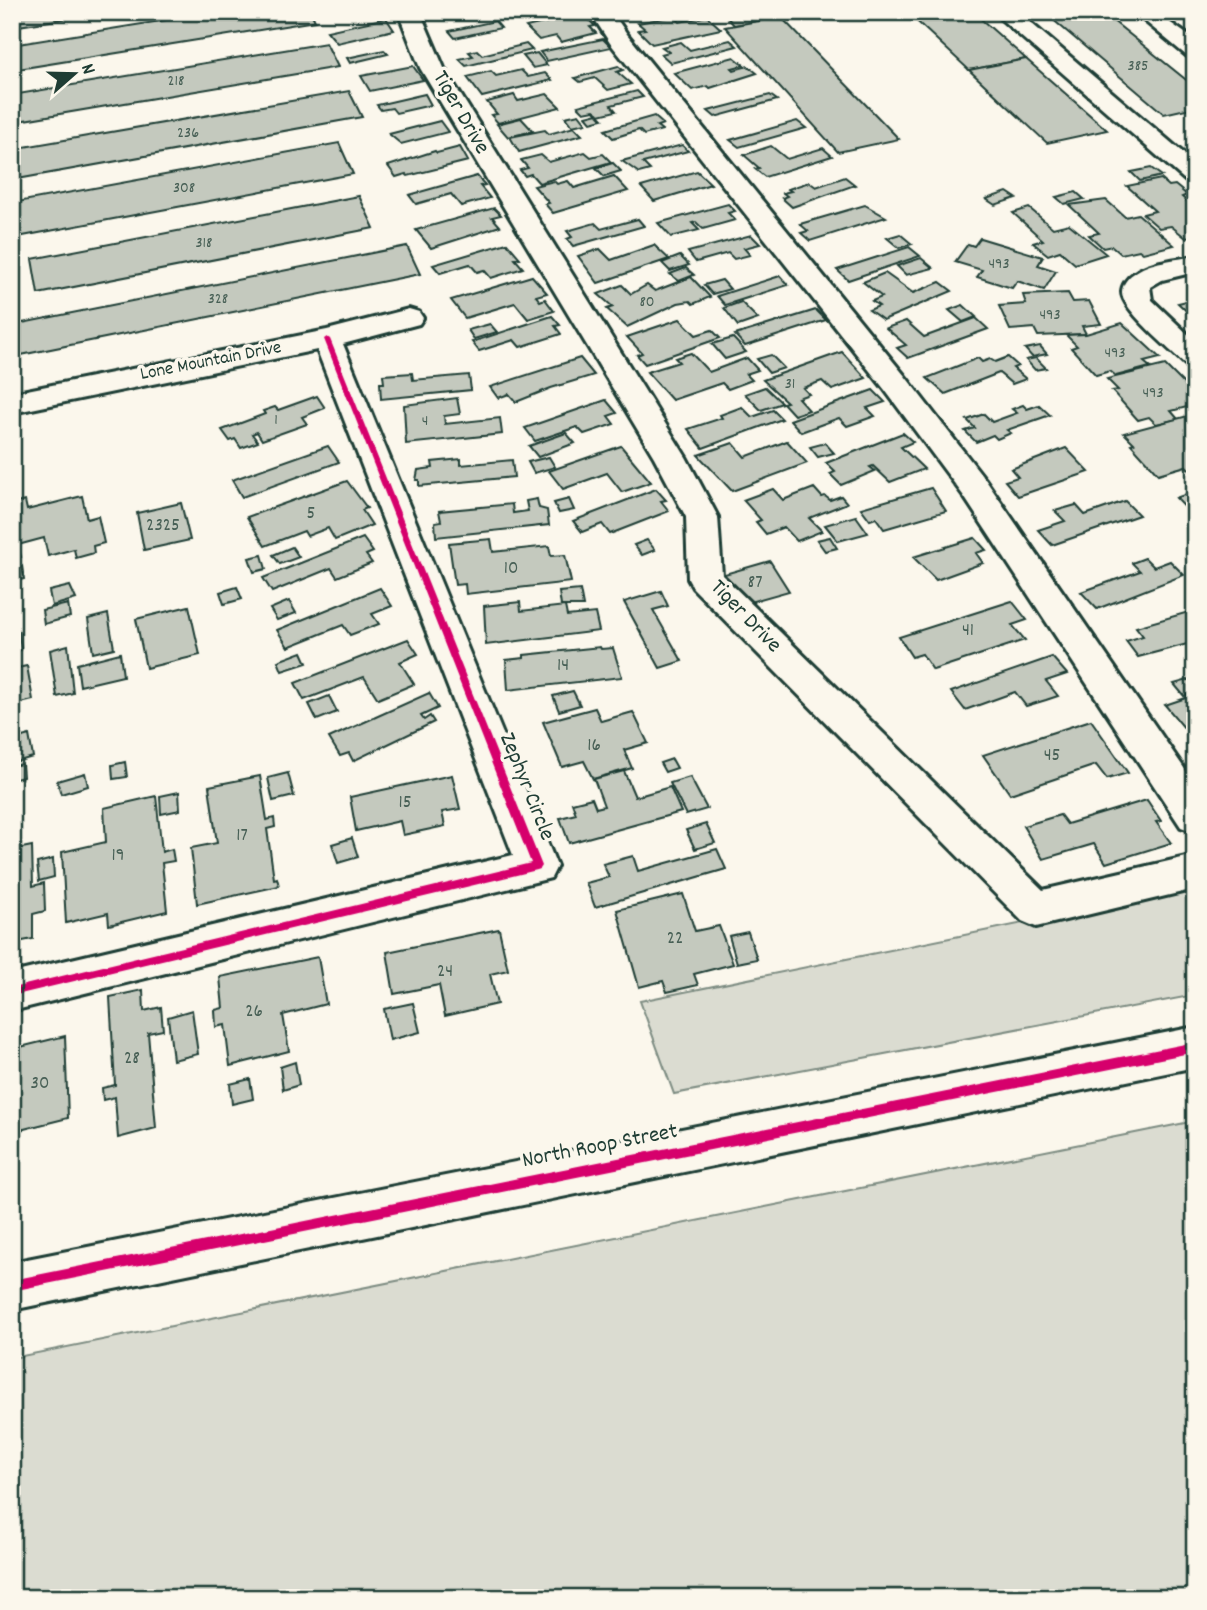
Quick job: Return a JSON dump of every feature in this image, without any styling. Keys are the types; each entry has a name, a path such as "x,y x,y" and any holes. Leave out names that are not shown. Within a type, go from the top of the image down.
{"street":[{"name":"Tiger Drive","path":"409,12 432,68 670,457 702,517 705,579 1036,909 1195,872"},
{"path":"601,12 618,38 887,372 974,487 1195,816"},
{"path":"1004,12 1195,176"},
{"path":"1178,12 1152,18 1195,51"},
{"path":"1195,264 1149,275 1134,287 1134,295 1195,358"},
{"name":"Lone Mountain Drive","path":"12,403 327,339 409,318"},
{"name":"Zephyr Circle","path":"12,992 537,866 327,339"},
{"name":"North Roop Street","path":"12,1286 1195,1047"}],"shaded area":[{"path":"1195,888 1195,995 674,1094 640,1001"},
{"path":"1195,1121 1195,1598 12,1598 12,1358"}],"building":[{"path":"12,12 107,12 12,27"},
{"path":"216,12 311,12 315,21 12,70 12,45"},
{"path":"722,12 777,12 781,17 734,25"},
{"path":"907,12 973,12 1026,59 969,70"},
{"path":"1044,12 1102,12 1195,87 1195,107 1164,114"},
{"path":"583,14 595,26 590,27 596,33 561,42 556,36 539,40 526,27"},
{"path":"674,16 680,22 707,16 721,29 652,44 638,30 645,29 638,23"},
{"path":"781,17 899,139 838,152 725,27"},
{"path":"386,18 394,30 337,43 327,31"},
{"path":"495,21 501,28 455,38 449,31"},
{"path":"603,39 611,47 547,61 540,52"},
{"path":"730,40 737,46 671,63 661,54 669,52 662,47 681,42 690,50"},
{"path":"326,43 338,67 12,122 12,95"},
{"path":"526,44 532,50 466,66 459,59 473,56 469,52 477,50 482,55"},
{"path":"384,50 388,54 350,63 347,58"},
{"path":"537,53 547,65 533,68 523,56"},
{"path":"734,57 744,65 732,68 734,70 748,66 757,73 710,88 708,86 692,90 674,73"},
{"path":"1026,59 1107,130 1047,143 969,70"},
{"path":"413,66 423,80 370,91 361,76"},
{"path":"618,66 623,70 617,72 631,84 608,90 595,78 580,82 575,78"},
{"path":"521,70 528,77 545,73 552,80 482,97 467,77 491,71 496,76"},
{"path":"349,91 362,117 12,180 12,149"},
{"path":"637,91 643,97 611,105 616,111 599,115 603,119 591,122 586,116 598,113 594,110 584,112 578,106"},
{"path":"425,94 431,105 396,113 392,108 381,110 377,105"},
{"path":"547,94 560,107 498,123 491,115 497,114 487,102 514,95 518,101"},
{"path":"770,95 777,100 715,117 708,111"},
{"path":"579,114 586,123 572,126 565,117"},
{"path":"654,116 663,124 657,126 662,130 644,135 639,130 613,138 605,130"},
{"path":"521,118 533,131 508,137 497,124"},
{"path":"440,121 448,132 401,144 389,134"},
{"path":"797,121 806,128 739,147 730,140"},
{"path":"574,127 582,135 519,152 510,137 545,130 549,134"},
{"path":"339,143 353,174 12,238 12,203"},
{"path":"682,145 688,151 643,163 650,170 639,173 622,161"},
{"path":"771,146 787,159 823,148 832,156 765,177 744,155"},
{"path":"460,147 468,161 396,177 388,166 435,151 437,153"},
{"path":"585,152 591,157 603,154 611,162 539,183 531,174 525,176 520,170 528,168 521,160 541,155 549,162"},
{"path":"613,163 621,171 604,176 596,168"},
{"path":"1151,168 1162,176 1140,181 1131,172"},
{"path":"697,171 711,184 654,201 641,187"},
{"path":"477,176 485,185 480,186 490,198 461,206 451,194 416,204 409,195"},
{"path":"614,176 628,191 553,213 545,204 549,203 534,186 568,181 574,188"},
{"path":"845,177 855,185 792,207 782,198 787,196 783,193 791,191 788,189 809,182 816,187"},
{"path":"1161,179 1169,186 1175,185 1187,195 1182,197 1191,205 1195,204 1195,236 1186,238 1171,226 1159,228 1143,214 1155,211 1127,186"},
{"path":"1007,192 1016,198 995,205 986,199"},
{"path":"1076,192 1084,199 1064,204 1056,197"},
{"path":"359,196 374,228 38,294 32,259"},
{"path":"1106,200 1125,217 1138,214 1174,245 1143,253 1139,250 1121,254 1112,246 1103,248 1089,235 1099,233 1069,205"},
{"path":"728,204 735,211 728,213 735,220 703,229 696,222 692,223 699,230 671,237 658,223"},
{"path":"865,205 886,217 810,241 801,233 808,231 800,224"},
{"path":"494,208 501,215 492,217 500,226 431,248 416,230"},
{"path":"1029,208 1053,228 1069,224 1106,254 1075,264 1060,251 1048,255 1033,243 1043,240 1013,213"},
{"path":"638,219 644,226 573,246 567,239 572,237 567,231 595,223 601,229"},
{"path":"900,234 912,244 899,248 887,238"},
{"path":"751,235 760,244 744,248 750,255 734,259 728,253 696,262 688,252"},
{"path":"980,238 1043,257 1038,265 1056,271 1044,290 1017,281 1012,288 977,277 982,270 955,262 968,244 974,246"},
{"path":"507,243 520,258 515,259 523,268 491,278 484,270 477,272 470,264 440,273 433,265"},
{"path":"654,245 669,259 598,283 578,256 600,249 611,260"},
{"path":"407,246 420,274 16,356 12,325"},
{"path":"909,247 920,256 848,280 837,270"},
{"path":"680,256 689,265 670,271 662,263"},
{"path":"921,258 933,268 906,275 897,266"},
{"path":"686,268 694,275 679,281 670,274"},
{"path":"885,273 913,293 940,282 952,291 883,320 869,310 879,306 872,301 882,297 863,282"},
{"path":"532,276 547,293 536,296 540,301 545,299 554,311 528,319 515,303 465,318 451,300"},
{"path":"780,276 788,285 725,305 717,296"},
{"path":"691,277 710,297 693,304 690,301 678,303 627,327 607,309 613,307 598,294 622,285 631,294 647,285 655,291"},
{"path":"722,280 730,289 712,294 704,285"},
{"path":"1068,293 1073,302 1089,301 1101,324 1082,326 1086,334 1038,336 1034,328 1010,330 999,306 1026,304 1023,295"},
{"path":"1195,299 1195,319 1178,303"},
{"path":"741,302 758,319 738,326 724,308"},
{"path":"963,305 976,317 963,322 949,310"},
{"path":"816,310 826,320 745,346 735,335"},
{"path":"552,316 560,325 555,326 561,334 520,347 514,340 479,351 472,342"},
{"path":"976,318 988,329 908,358 897,348 906,345 886,328 906,321 924,337"},
{"path":"680,319 696,335 712,330 720,338 645,364 637,355 642,353 627,337"},
{"path":"1122,323 1160,358 1144,362 1150,367 1116,376 1110,371 1096,375 1071,348 1077,346 1066,335 1086,334"},
{"path":"490,324 497,332 474,339 468,330"},
{"path":"733,338 746,352 725,359 712,344"},
{"path":"1040,346 1047,354 1032,357 1025,349"},
{"path":"842,352 866,378 832,390 822,381 803,388 809,394 798,398 809,410 794,415 783,403 787,402 763,380"},
{"path":"691,353 709,372 747,358 758,370 746,374 752,380 728,389 722,383 672,400 647,372 679,362 675,358"},
{"path":"771,355 784,368 769,373 757,359"},
{"path":"1008,357 1018,366 1013,368 1026,379 1012,384 999,373 945,394 927,378 978,358 982,362 990,359 995,362"},
{"path":"580,358 594,375 516,402 509,394 498,398 490,387"},
{"path":"1036,358 1046,368 1035,370 1026,360"},
{"path":"1165,365 1195,395 1195,405 1171,411 1178,419 1156,424 1149,417 1138,420 1112,391 1118,390 1107,379"},
{"path":"412,373 413,380 469,375 471,390 381,399 380,383 384,383 383,375"},
{"path":"765,387 782,403 761,410 745,394"},
{"path":"873,390 885,402 867,408 875,416 847,426 839,418 801,432 790,420"},
{"path":"317,396 325,408 302,417 307,424 262,440 257,432 252,434 258,442 241,448 235,439 230,441 222,430 265,414 263,411 275,407 278,410"},
{"path":"457,398 460,414 444,416 445,424 500,418 502,434 406,444 404,405"},
{"path":"606,400 617,413 608,416 614,424 584,434 577,427 535,441 525,428"},
{"path":"1023,405 1027,409 1039,405 1050,415 1007,430 1011,433 997,439 993,435 976,442 965,431 975,428 967,420 984,414 992,422 1017,413 1012,409"},
{"path":"742,407 752,417 773,410 782,419 703,448 688,429 722,418 720,415"},
{"path":"1195,414 1194,475 1186,466 1158,474 1124,433"},
{"path":"566,433 575,443 538,457 529,446"},
{"path":"903,433 913,442 901,447 924,469 890,482 873,466 870,467 875,471 841,485 830,474 835,472 826,463"},
{"path":"787,441 807,463 732,491 698,455 733,443 745,457"},
{"path":"825,443 834,453 818,457 810,447"},
{"path":"328,446 339,462 242,497 232,480"},
{"path":"621,446 651,482 622,492 607,473 563,489 549,471"},
{"path":"1066,448 1089,472 1018,496 1005,481 1018,477 1011,469"},
{"path":"549,457 555,467 534,473 528,462"},
{"path":"461,459 461,465 512,460 514,477 419,486 419,480 416,480 418,470 433,468 432,462"},
{"path":"347,481 367,508 362,510 372,525 335,540 328,528 307,536 304,531 265,546 247,517"},
{"path":"814,488 822,497 830,500 841,496 847,503 809,518 822,531 797,541 784,527 766,534 756,522 761,520 743,500 773,489 783,500"},
{"path":"931,488 946,511 884,529 876,518 870,520 861,508"},
{"path":"656,489 666,500 661,501 669,511 610,534 602,524 582,532 573,521"},
{"path":"1195,491 1195,518 1176,498"},
{"path":"82,496 87,519 98,516 104,543 93,546 94,553 76,558 74,549 48,556 44,538 18,545 21,557 12,559 12,504 25,501 27,510"},
{"path":"537,499 539,508 547,510 549,525 436,537 435,522 441,521 439,511 512,504 513,513 528,511 526,501"},
{"path":"569,499 574,510 559,513 554,503"},
{"path":"1125,501 1139,515 1052,545 1038,530 1065,521 1055,511 1076,505 1085,515"},
{"path":"181,503 190,540 144,550 137,513"},
{"path":"856,516 868,533 838,541 825,525"},
{"path":"830,537 837,548 825,551 817,540"},
{"path":"363,538 373,552 366,555 372,563 337,577 331,568 272,592 263,578"},
{"path":"975,538 986,550 976,553 983,563 936,580 913,557"},
{"path":"491,539 493,552 549,546 551,556 565,555 571,582 466,594 465,584 455,585 449,543"},
{"path":"647,540 655,550 642,555 634,545"},
{"path":"292,547 299,557 280,564 273,555"},
{"path":"262,555 266,569 254,572 249,558"},
{"path":"1145,558 1154,567 1170,561 1184,575 1097,609 1081,592 1140,571 1132,563"},
{"path":"770,561 789,591 739,605 721,575"},
{"path":"22,566 24,579 12,582 12,568"},
{"path":"70,586 76,599 52,606 49,591"},
{"path":"237,587 242,599 224,604 220,592"},
{"path":"380,588 392,606 372,614 379,624 350,635 343,625 288,647 277,630"},
{"path":"580,590 583,606 561,606 559,592"},
{"path":"661,591 668,606 653,610 682,661 660,668 624,602"},
{"path":"289,601 296,613 277,620 270,609"},
{"path":"1012,601 1027,620 1012,625 1025,640 933,670 922,654 912,657 899,637"},
{"path":"520,602 521,611 565,606 567,616 595,613 599,631 486,645 484,606"},
{"path":"68,604 70,617 44,624 42,610"},
{"path":"189,606 200,655 146,668 136,619"},
{"path":"1192,611 1195,614 1195,642 1138,657 1126,641 1143,636 1136,627"},
{"path":"108,614 114,648 93,653 88,619"},
{"path":"19,632 21,650 12,652 12,633"},
{"path":"408,639 418,654 400,662 414,684 378,699 364,677 304,700 295,683"},
{"path":"68,645 73,693 57,697 50,650"},
{"path":"613,648 622,677 508,690 506,660 524,658 524,655"},
{"path":"302,652 307,663 282,671 278,661"},
{"path":"120,653 123,676 80,686 77,664"},
{"path":"1052,657 1067,674 1046,681 1058,696 1026,706 1015,692 965,710 951,692"},
{"path":"27,666 33,700 13,705 12,669"},
{"path":"1195,678 1195,692 1184,696 1174,684"},
{"path":"573,691 580,705 559,711 553,696"},
{"path":"429,693 438,708 421,716 424,720 430,716 434,722 353,761 349,753 340,756 329,738"},
{"path":"1195,695 1195,733 1190,735 1165,705"},
{"path":"329,696 337,712 317,720 309,704"},
{"path":"595,708 601,721 633,712 648,743 624,750 632,768 593,779 584,761 562,767 543,722"},
{"path":"1091,720 1128,773 1107,779 1096,765 1010,794 983,755"},
{"path":"29,735 33,757 12,763 12,740"},
{"path":"672,759 677,768 665,772 660,763"},
{"path":"125,762 127,777 113,779 112,765"},
{"path":"22,764 23,777 12,780 12,766"},
{"path":"624,771 635,797 670,787 681,812 569,843 560,818 576,814 572,803 592,798 596,808 604,806 594,779"},
{"path":"85,773 88,786 61,794 57,781"},
{"path":"288,773 294,796 273,801 268,778"},
{"path":"452,775 460,809 442,812 445,826 403,835 400,821 356,831 350,797"},
{"path":"260,776 267,820 274,818 275,827 267,829 274,879 277,878 279,886 197,904 191,848 217,843 209,786"},
{"path":"690,777 707,809 686,815 670,783"},
{"path":"179,792 180,810 161,814 160,796"},
{"path":"156,796 162,852 172,849 174,861 162,863 167,911 109,925 108,913 66,923 62,852 106,842 104,808"},
{"path":"1147,800 1161,821 1156,822 1171,843 1106,863 1094,844 1043,859 1023,826 1060,815 1067,824"},
{"path":"706,824 715,843 695,849 686,830"},
{"path":"352,838 358,857 338,863 332,844"},
{"path":"32,846 33,886 44,883 45,911 33,914 33,939 12,943 12,850"},
{"path":"717,849 726,869 595,907 586,883 609,877 603,864 633,856 638,871"},
{"path":"53,859 54,877 39,881 37,863"},
{"path":"683,894 695,931 719,926 733,964 694,974 698,985 667,992 663,981 639,987 617,910"},
{"path":"499,929 508,970 490,974 497,1004 445,1016 439,985 394,994 387,952"},
{"path":"748,932 757,959 737,963 729,936"},
{"path":"318,957 326,1004 283,1015 289,1051 230,1066 225,1025 216,1027 215,1010 223,1008 220,977"},
{"path":"143,990 144,1011 161,1007 163,1030 148,1033 156,1128 118,1138 115,1097 103,1100 102,1088 115,1085 110,997"},
{"path":"413,1003 420,1032 390,1040 384,1009"},
{"path":"192,1010 198,1054 173,1060 168,1017"},
{"path":"65,1036 68,1118 12,1132 12,1049"},
{"path":"295,1062 299,1085 283,1090 280,1067"},
{"path":"250,1079 253,1099 232,1104 230,1084"}],"cycle path":[{"path":"12,992 537,866 327,339"},
{"path":"12,1286 1195,1047"}]}
